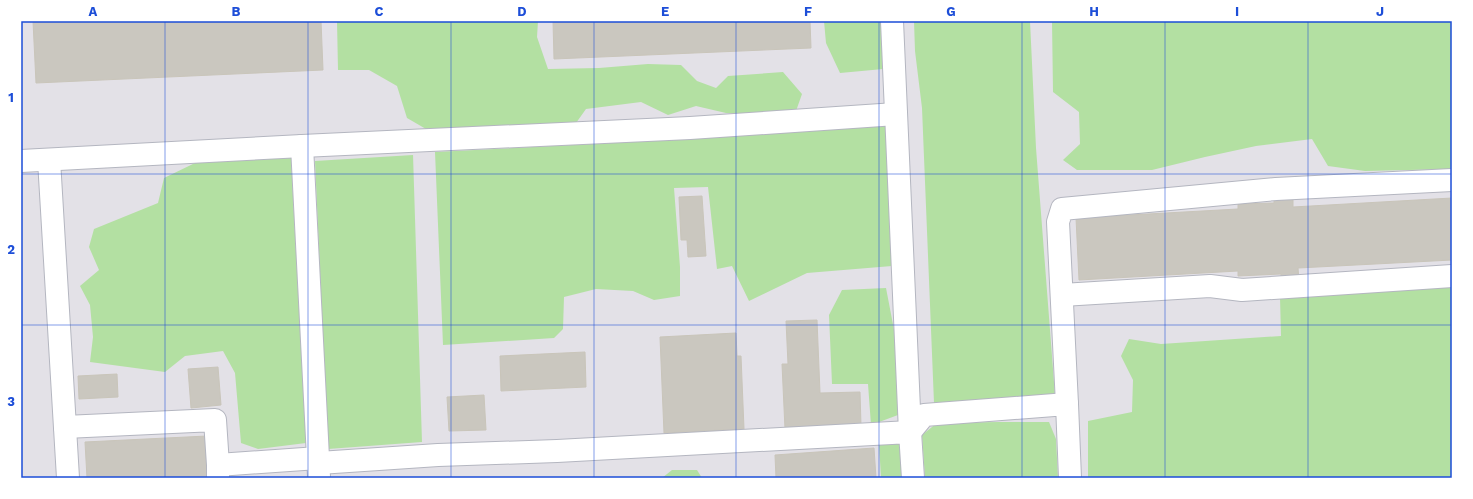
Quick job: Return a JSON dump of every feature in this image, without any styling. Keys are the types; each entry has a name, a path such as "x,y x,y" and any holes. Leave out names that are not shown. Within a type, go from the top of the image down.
{"lane":[{"path":"892,21 913,478"},
{"path":"21,161 690,128 896,114"},
{"path":"302,146 319,466"},
{"path":"49,160 68,478"},
{"path":"1070,478 1058,222 1062,209 1276,189 1452,180"},
{"path":"1062,295 1210,286 1242,290 1452,276"},
{"path":"65,427 215,420 218,471 319,466 438,455 557,451 910,432 924,416 1067,404"}],"shaded area":[{"path":"21,21 1452,21 1452,478 21,478"}],"green space":[{"path":"337,21 538,21 537,37 548,69 599,68 648,64 681,65 697,81 716,88 728,76 783,72 802,94 796,111 748,114 726,113 696,106 668,115 641,102 586,109 576,123 426,129 407,118 397,86 369,70 338,70"},
{"path":"824,21 890,21 894,68 840,73 826,43"},
{"path":"914,21 1030,21 1036,148 1055,395 934,403 922,108 915,51"},
{"path":"1052,21 1452,21 1452,169 1365,171 1328,166 1312,139 1256,146 1152,170 1077,170 1063,160 1080,144 1079,112 1053,92"},
{"path":"887,123 892,266 807,273 749,301 732,266 717,269 708,187 674,188 680,267 680,296 654,300 633,291 596,289 564,297 563,329 554,338 443,345 435,152 691,139"},
{"path":"413,155 422,442 328,449 315,161"},
{"path":"291,158 306,443 258,449 241,443 235,373 223,351 185,356 165,372 90,362 93,337 90,305 80,286 99,270 89,247 94,229 158,203 164,178 195,163"},
{"path":"1452,285 1452,478 1088,478 1088,421 1132,412 1133,380 1121,356 1129,339 1161,344 1281,336 1280,297"},
{"path":"886,288 896,340 898,415 871,425 868,384 832,384 829,315 842,290"},
{"path":"1049,422 1056,439 1058,478 925,478 922,435 937,423"},
{"path":"901,443 903,478 881,478 879,444"},
{"path":"672,470 697,470 702,478 662,478"}],"building":[{"path":"33,21 321,21 323,70 36,83"},
{"path":"553,21 810,21 811,48 554,59"},
{"path":"702,196 706,256 688,257 687,240 681,240 679,197"},
{"path":"1293,196 1293,207 1452,198 1452,260 1298,268 1299,280 1281,281 1281,274 1238,276 1238,271 1079,280 1076,218 1238,209 1238,204 1274,203 1274,197"},
{"path":"817,320 820,393 860,392 861,426 785,429 782,364 788,364 786,321"},
{"path":"736,333 737,356 741,356 744,429 664,433 660,337"},
{"path":"585,352 586,387 501,391 500,356"},
{"path":"218,367 221,405 191,408 188,369"},
{"path":"117,374 118,397 79,399 78,376"},
{"path":"484,395 486,430 449,431 447,397"},
{"path":"207,436 209,478 87,478 85,442"},
{"path":"874,448 876,478 776,478 775,455"}]}
